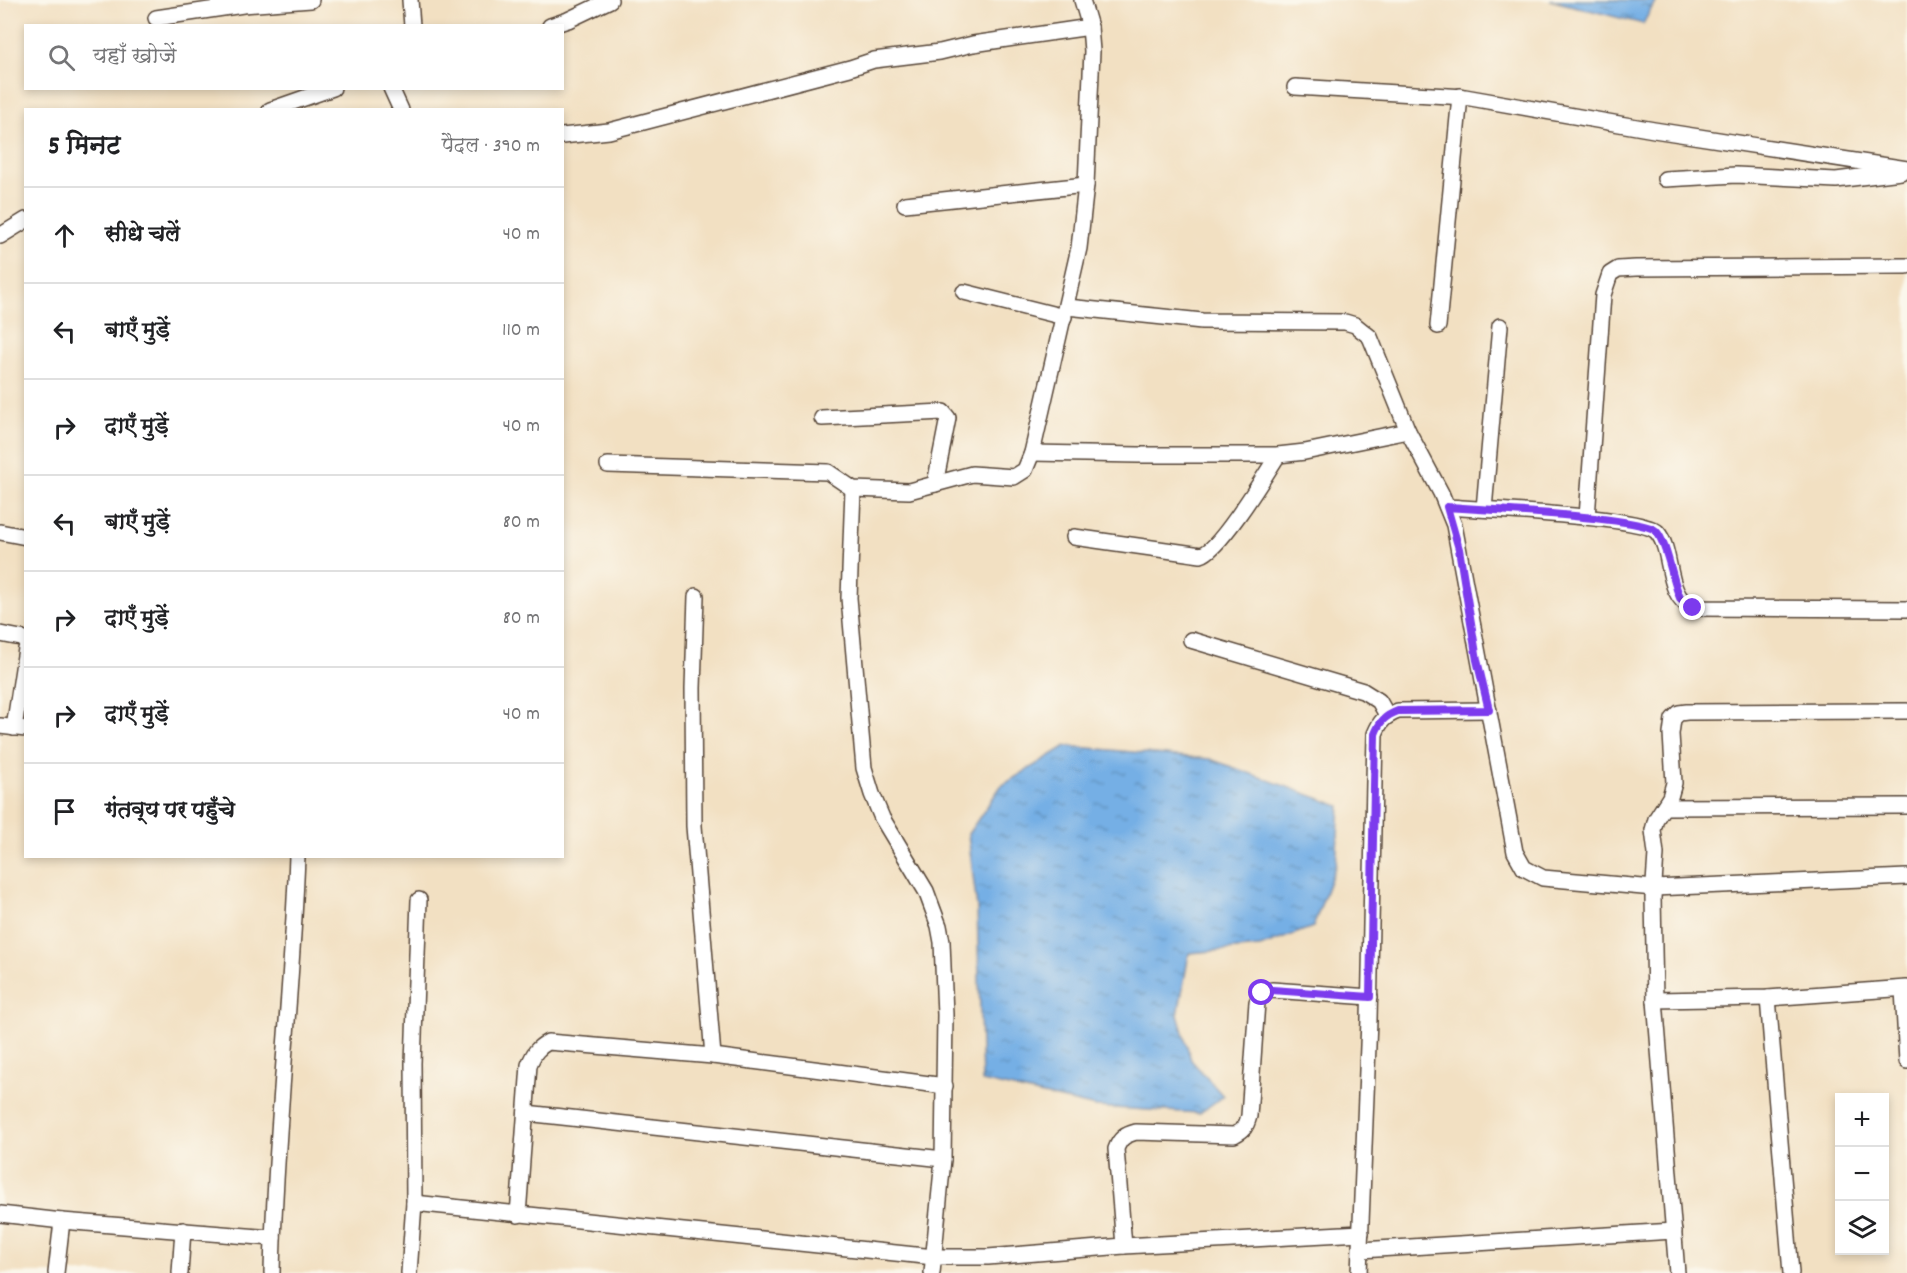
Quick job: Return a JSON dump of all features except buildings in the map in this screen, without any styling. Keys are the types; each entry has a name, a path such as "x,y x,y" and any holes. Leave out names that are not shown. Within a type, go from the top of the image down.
{"street":[{"path":"156,18 243,5 311,0"},
{"path":"410,0 412,24"},
{"path":"556,24 610,0"},
{"path":"608,465 703,470 828,472 853,489 909,491 972,474 1014,477 1025,470 1032,453 1079,248 1086,185 1092,80 1089,27 1082,0"},
{"path":"564,136 609,131 874,60 940,52 973,44 1089,27"},
{"path":"1294,87 1460,96 1654,130 1907,170"},
{"path":"276,108 327,90"},
{"path":"392,90 400,108"},
{"path":"1438,326 1460,96"},
{"path":"1665,179 1736,175 1836,180 1907,170"},
{"path":"905,204 1086,185"},
{"path":"0,236 24,221"},
{"path":"1587,517 1603,295 1610,273 1618,269 1636,268 1907,266"},
{"path":"964,292 1065,312 1202,321 1345,322 1355,325 1370,337 1408,431 1447,507 1459,549 1477,660 1489,710 1515,852 1524,868 1543,878 1654,888 1907,877"},
{"path":"1484,510 1500,326"},
{"path":"822,418 943,412 948,418 935,484"},
{"path":"1032,453 1278,455 1305,452 1408,431"},
{"path":"1074,537 1206,554 1220,540 1278,455"},
{"path":"853,489 849,598 864,768 882,818 926,891 939,926 944,968 943,1159 932,1273"},
{"path":"1447,507 1587,517 1650,527 1661,537 1681,600 1693,608 1907,609"},
{"path":"0,532 24,537"},
{"path":"696,596 693,688 694,826 713,1056"},
{"path":"0,634 24,639"},
{"path":"1191,640 1363,691 1379,701 1388,715"},
{"path":"13,728 24,661"},
{"path":"1359,1273 1370,997 1375,734 1379,723 1388,715 1398,711 1489,710"},
{"path":"1677,1273 1655,1000 1656,854 1653,825 1674,783 1672,723 1679,713 1907,711"},
{"path":"1664,807 1907,806"},
{"path":"272,1273 280,1116 294,940 297,858"},
{"path":"410,1273 414,1203 413,1063 419,900"},
{"path":"1655,1000 1768,998 1905,989 1907,1061"},
{"path":"1124,1246 1116,1149 1119,1140 1136,1132 1234,1135 1242,1131 1249,1116 1257,1002 1262,993 1272,990 1370,997"},
{"path":"1768,998 1791,1273"},
{"path":"518,1215 529,1065 539,1046 548,1042 713,1056 945,1086"},
{"path":"526,1113 943,1159"},
{"path":"414,1203 934,1257 988,1257 1124,1246 1361,1233"},
{"path":"0,1214 273,1238"},
{"path":"56,1273 62,1221"},
{"path":"180,1273 183,1230"},
{"path":"1361,1250 1674,1232"}],"water":[{"path":"1550,0 1656,0 1643,24"},
{"path":"1066,746 1210,759 1340,806 1336,864 1313,927 1260,947 1189,953 1178,1015 1191,1060 1223,1096 1200,1113 1096,1107 982,1081 977,908 968,834 1001,786"}],"route":[{"path":"1262,993 1272,990 1370,997 1375,734 1379,723 1388,715 1398,711 1489,710 1477,660 1459,549 1447,507 1587,517 1650,527 1661,537 1681,600 1693,608"}]}
